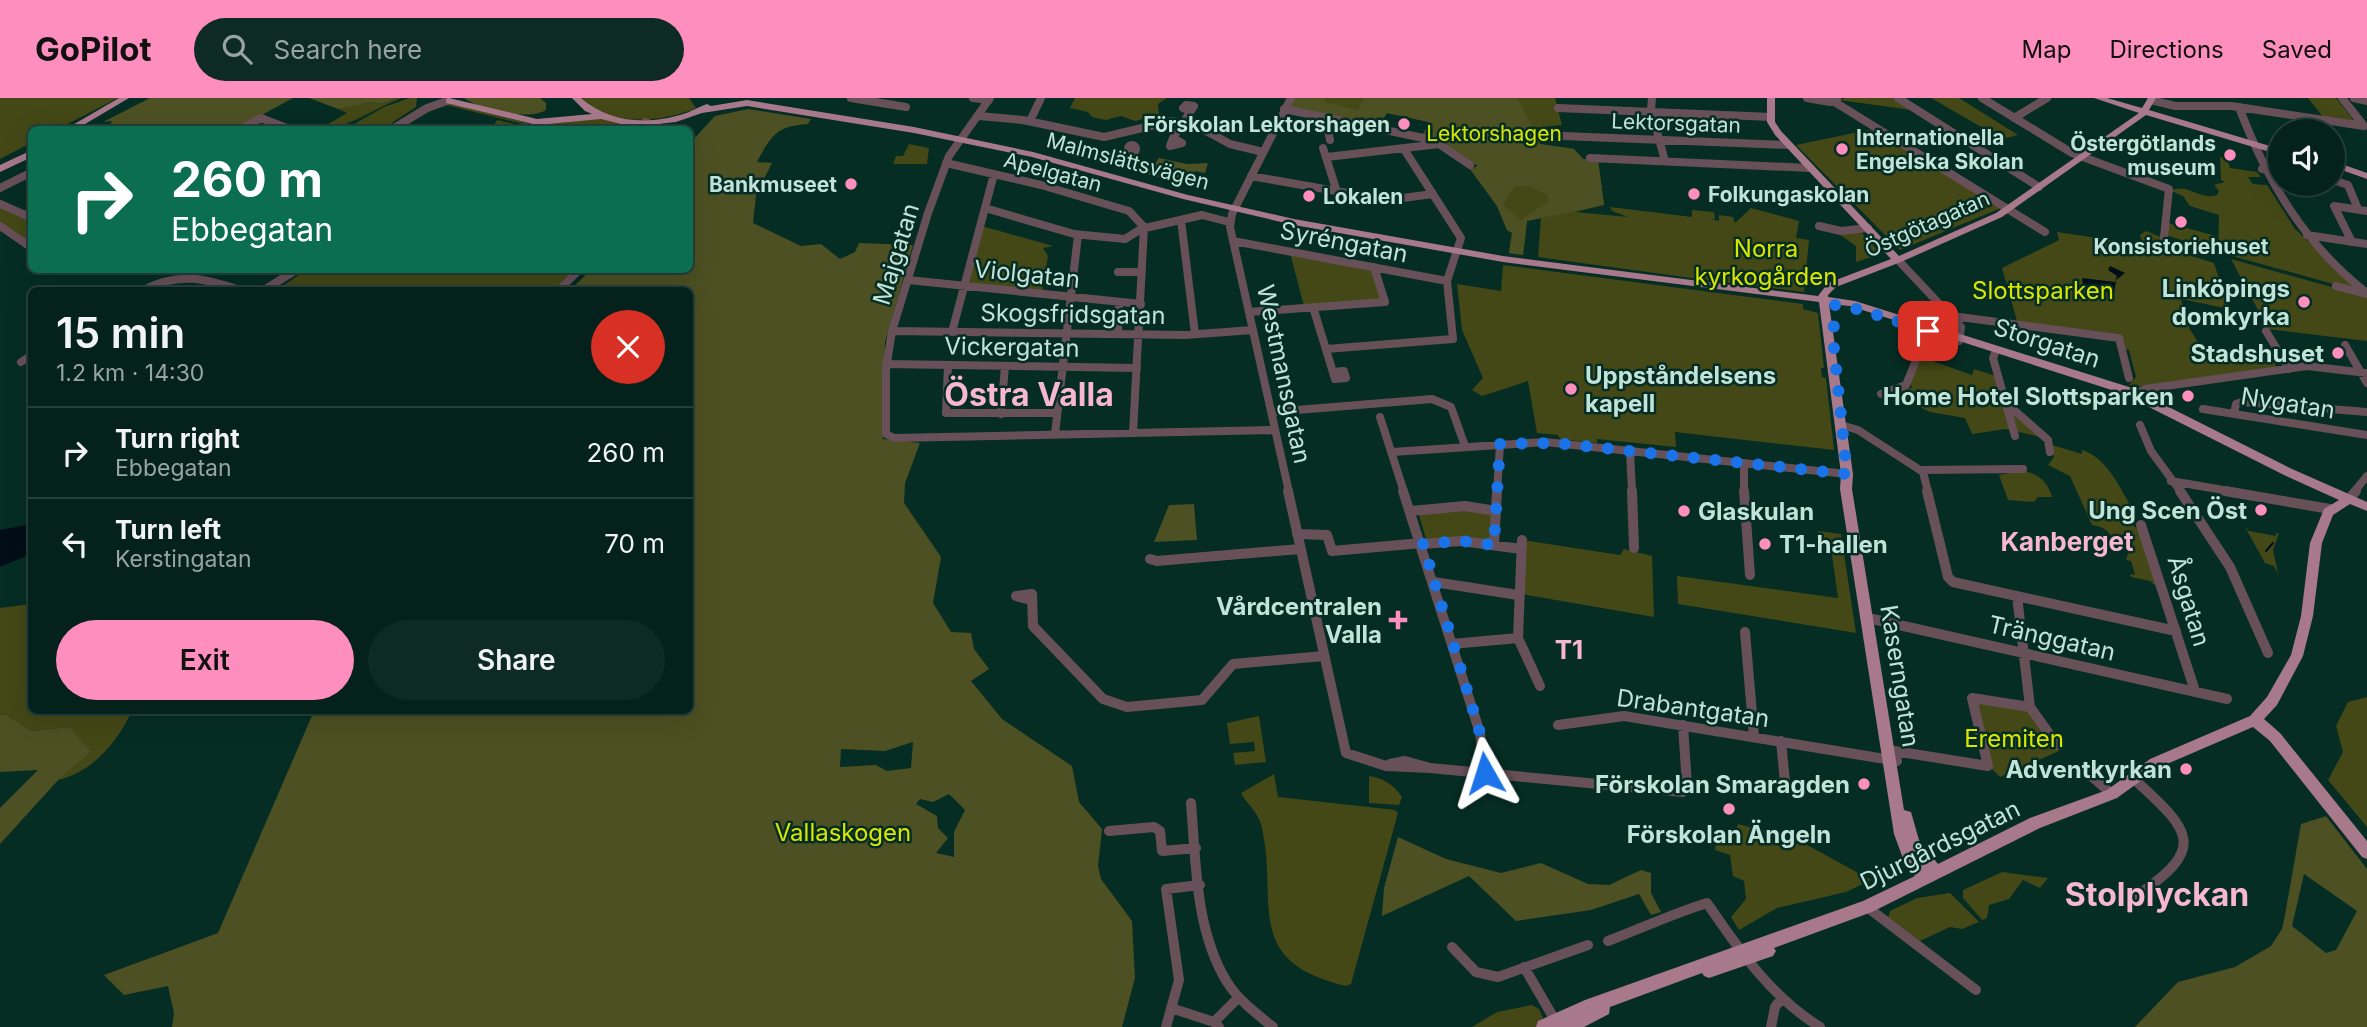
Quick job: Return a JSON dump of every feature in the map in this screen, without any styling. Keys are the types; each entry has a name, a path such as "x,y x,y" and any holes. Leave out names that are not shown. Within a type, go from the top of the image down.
{"main road":[{"path":"75,126 127,98"},
{"path":"82,126 127,98"},
{"path":"553,121 572,110 576,98 602,116"},
{"path":"702,110 718,98"},
{"name":"Malmslättsvägen","path":"746,98 962,137 1071,160 1236,206 1457,249 1829,301"},
{"path":"1771,98 1770,117 1778,133 1898,260"},
{"path":"2098,98 2268,148"},
{"path":"2145,113 2152,99"},
{"path":"452,100 527,121 602,116"},
{"name":"Malmslättsvägen","path":"602,116 645,122 747,103 962,137"},
{"name":"Östgötagatan","path":"1829,301 1829,292 1841,282 1898,260 2006,210 2145,113"},
{"path":"0,166 28,153"},
{"path":"2345,163 2367,169"},
{"path":"2345,165 2367,176"},
{"name":"Kaserngatan","path":"1829,301 1838,408"},
{"name":"Kaserngatan","path":"1829,301 1838,408 1847,474 1846,489 1871,618 1893,755 1910,835 1931,876"},
{"name":"Storgatan","path":"1829,301 1928,331 1960,335 1994,353 2142,395"},
{"name":"Storgatan","path":"1829,301 1960,335 2142,395"},
{"path":"2142,395 2181,419 2367,507"},
{"path":"2330,509 2349,499"},
{"name":"Djurgårdsgatan","path":"1556,1026 1743,955 1807,937 2035,823 2112,794 2155,764 2255,720 2272,701 2300,648 2313,557 2330,509"},
{"path":"2255,720 2282,745 2367,852"}],"street":[{"path":"850,98 906,107"},
{"path":"973,98 990,99"},
{"path":"1030,121 1041,98"},
{"path":"1125,239 1144,228 1202,215 1229,222 1291,98"},
{"path":"1651,98 1651,110 1665,161"},
{"path":"1807,98 1837,99 1848,110 2045,232"},
{"path":"1898,98 2039,187"},
{"path":"1982,98 2081,157 2169,189 2164,237"},
{"path":"2014,118 2047,98"},
{"path":"2342,98 2366,128"},
{"path":"2354,98 2367,101"},
{"name":"Majgatan","path":"990,99 946,163 908,280 892,331 886,364 884,432 888,436 1055,434"},
{"path":"2152,99 2172,106 2239,107 2366,128"},
{"path":"398,126 427,108 452,100"},
{"path":"2239,107 2262,169 2307,235 2367,294"},
{"path":"1559,108 1770,117"},
{"path":"1284,109 1440,144 1469,165"},
{"path":"1173,138 1187,110"},
{"path":"673,126 686,116"},
{"path":"979,116 1030,121 1101,136 1162,121 1179,122 1198,126 1230,144 1263,152"},
{"path":"1325,117 1330,140"},
{"path":"246,126 261,118 282,126"},
{"path":"645,122 658,126"},
{"path":"1128,131 1131,146"},
{"name":"Lektorsgatan","path":"1563,136 1788,145"},
{"path":"1327,157 1440,144"},
{"path":"1323,148 1337,192"},
{"path":"1326,349 1453,339 1447,281 1461,238 1404,149"},
{"path":"1590,158 1813,171"},
{"name":"Apelgatan","path":"946,163 1129,211 1144,228"},
{"path":"2262,169 2268,170"},
{"path":"0,188 28,174"},
{"path":"952,332 994,174"},
{"path":"1251,176 1387,200 1433,194"},
{"path":"2345,183 2358,209"},
{"path":"0,204 28,216"},
{"path":"2352,242 2333,207 2367,211"},
{"path":"985,208 1078,235 1144,241"},
{"path":"1181,219 1195,334"},
{"name":"Westmansgatan","path":"1229,222 1346,753 1357,761 1390,764 1411,771 1430,768 1485,773"},
{"path":"0,226 28,245"},
{"path":"1819,226 1842,231 1868,229"},
{"path":"1133,433 1144,228"},
{"path":"1078,235 1055,434 1275,430"},
{"path":"2307,235 2367,244"},
{"name":"Syréngatan","path":"1233,241 1447,281"},
{"path":"1898,260 1952,316 1960,335"},
{"path":"1249,312 1385,302 1374,267"},
{"path":"1118,272 1142,272"},
{"path":"269,287 291,273"},
{"path":"562,287 576,273"},
{"path":"149,287 161,281 188,275 230,287"},
{"name":"Violgatan","path":"908,280 1141,304"},
{"path":"2336,286 2367,294"},
{"path":"1118,334 1119,303"},
{"path":"1314,307 1333,372"},
{"path":"1952,316 2119,338 2129,378"},
{"name":"Skogsfridsgatan","path":"892,331 1195,334 1253,330"},
{"path":"1881,394 1906,385 1928,331"},
{"path":"2266,331 2289,369"},
{"path":"2345,345 2364,373 2367,383"},
{"path":"1994,353 1993,358 2015,436"},
{"path":"21,362 28,358"},
{"name":"Vickergatan","path":"886,364 1137,368"},
{"path":"948,366 946,413 1056,413"},
{"path":"1001,414 1005,366"},
{"name":"Storgatan","path":"2142,395 2314,366 2364,373"},
{"path":"1272,412 1432,399 1451,407 1465,446"},
{"path":"2006,402 2048,440 2050,452"},
{"path":"2235,413 2236,404 2242,402 2367,412"},
{"name":"Nygatan","path":"2203,409 2367,435"},
{"path":"1380,417 1480,733 1485,773 1683,792 1687,786 1683,725"},
{"path":"1841,425 1858,430 1923,472 1949,579 2176,631"},
{"path":"2140,425 2148,446 2228,562 2252,610 2268,653"},
{"path":"1392,452 1545,442 1847,474"},
{"path":"1494,545 1500,444"},
{"path":"1630,450 1634,548"},
{"path":"1744,463 1744,504 1750,575"},
{"path":"1920,470 2023,469"},
{"path":"2349,499 2367,476"},
{"path":"2171,481 2330,509"},
{"path":"1411,511 1465,506 1496,511"},
{"name":"Åsgatan","path":"2141,525 2194,691"},
{"path":"1297,534 1327,535 1332,551 1461,541 1521,545 1518,638 1540,686"},
{"path":"1150,559 1157,561 1300,549"},
{"path":"1434,582 1518,595"},
{"path":"2017,596 2030,707 2057,745"},
{"path":"1031,600 1031,621 1049,647 1104,699 1122,706 1202,700 1233,664 1324,656"},
{"name":"Tränggatan","path":"1871,618 2227,699"},
{"path":"1745,632 1754,737"},
{"path":"1452,644 1518,638"},
{"name":"Drabantgatan","path":"1558,725 1617,715 1781,741 1989,766 1972,698 2030,707"},
{"name":"Drabantgatan","path":"1781,741 1785,782"},
{"path":"2082,768 2112,794"},
{"path":"2135,780 2172,816 2183,832 2186,850 2176,868 2136,896"},
{"path":"1191,803 1200,885 1216,963 1238,998 1273,1027"},
{"path":"1109,831 1154,827 1160,831 1162,851 1196,848"},
{"path":"1166,1027 1179,980 1166,889 1200,885"},
{"path":"1608,941 1704,902 1712,907 1743,955 1782,999 1806,1020 1820,1027"},
{"path":"1867,907 1976,989"},
{"path":"1452,947 1472,972 1485,977 1498,977 1588,945"},
{"path":"1524,967 1556,1026"},
{"path":"1171,1008 1217,1025 1238,998"},
{"path":"1771,1027 1775,1007 1782,999"}],"green space":[{"path":"0,98 118,98 64,126 28,126 28,145 0,159"},
{"path":"150,98 293,98 242,126 110,126 112,121 103,122"},
{"path":"309,98 397,98 380,104 374,102 338,109"},
{"path":"402,98 340,126 325,126 347,113 338,109 374,102 380,104"},
{"path":"417,98 416,107 390,126 351,126 384,107"},
{"path":"464,98 540,98 546,103 546,110 529,114 505,113"},
{"path":"582,98 689,98 696,108 669,117 637,120 606,114 593,108"},
{"path":"1075,98 1167,98 1158,104 1159,115 1135,121 1121,116 1106,120 1092,117 1088,112 1070,108"},
{"name":"Norra kyrkogården","path":"1295,98 1555,98 1562,125 1531,128 1540,144 1574,149 1583,159 1598,160 1604,205 1575,212 1628,217 1612,211 1610,207 1692,217 1692,210 1714,212 1715,219 1710,219 1719,221 1719,215 1733,217 1735,223 1751,208 1799,221 1796,238 1809,240 1804,292 1722,282 1722,278 1714,277 1713,281 1538,257 1541,218 1527,221 1523,255 1509,253 1512,233 1507,230 1497,206 1470,169 1478,166 1460,154 1429,122 1387,113 1378,127 1291,108"},
{"name":"Lektorshagen","path":"1295,98 1326,98 1324,102 1358,110 1364,98 1518,98 1540,144 1574,149 1583,159 1598,160 1604,205 1527,221 1523,255 1509,253 1512,233 1507,230 1497,206 1470,169 1478,166 1422,136 1429,122 1387,113 1378,127 1289,107","holes":["1515,186 1529,186 1547,195 1549,201 1521,220 1503,205"]},
{"path":"1893,98 1911,110 1839,100"},
{"path":"1931,98 1959,98 2018,135 2002,139"},
{"path":"2308,98 2336,98 2356,123 2345,121 2345,119 2324,118"},
{"path":"444,102 530,124 592,118 654,126 532,126 446,105 419,116"},
{"name":"Vallaskogen","path":"748,109 811,119 808,124 781,130 762,153 757,162 772,163 756,195 753,223 801,246 821,244 840,259 855,252 859,243 913,245 885,342 883,439 920,443 905,483 904,503 941,557 933,603 951,632 971,633 974,649 989,669 971,681 1002,719 1072,766 1079,802 1102,829 1098,866 1101,879 1132,921 1135,978 1122,1027 172,1027 174,1013 168,986 124,995 104,975 218,933 313,714 693,714 693,287 573,287 588,273 693,273 693,140 715,116","holes":["913,742 911,768 887,771 876,765 840,767 841,749 885,751","949,794 965,810 954,832 954,857 936,853 948,838 938,828 937,816 916,804 920,799 933,802"]},
{"path":"497,120 522,126 493,126"},
{"path":"1873,129 2001,208 1900,250 1796,145"},
{"path":"909,144 929,148 927,164 893,164 896,156 903,156"},
{"path":"2220,157 2227,158 2230,168 2257,172 2261,177 2248,177 2253,184 2267,185 2268,196 2274,196 2295,229 2355,286 2355,290 2218,252 2219,215 2190,206 2183,196 2171,191 2183,189 2205,196 2217,195 2219,191 2214,185 2225,182 2221,180"},
{"path":"1159,158 1187,164 1208,163 1205,173 1195,171 1185,185 1147,174"},
{"path":"0,207 28,220 28,244 0,224"},
{"path":"2168,223 2216,236 2215,251 2166,235"},
{"path":"982,226 1053,246 1043,248 1048,256 1042,293 966,285"},
{"path":"1860,231 1881,254 1856,262 1856,246 1836,232"},
{"name":"Slottsparken","path":"2146,231 2168,240 2170,249 2214,263 2229,309 2181,299 2189,328 2205,353 2274,361 2276,367 2135,387 2129,385 2136,377 2129,350 2125,349 2120,334 2017,321 2002,268 2059,240 2057,232 2143,245 2140,235"},
{"path":"1290,253 1372,269 1382,301 1304,306"},
{"path":"2231,259 2367,297 2367,341 2268,329"},
{"path":"1503,265 1803,304 1803,309 1818,313 1824,368 1821,368 1822,377 1826,378 1834,450 1675,432 1676,447 1597,439 1597,443 1560,439 1558,435 1537,433 1528,381 1482,396 1472,390 1483,378 1462,330 1457,284 1501,291"},
{"path":"302,273 571,273 557,287 281,287"},
{"path":"1921,357 1972,375 1974,369 1996,376 2004,403 2045,438 2006,429 1972,434 1965,418 1930,412 1889,392 1912,388 1910,382"},
{"path":"2052,445 2082,454 2082,450 2100,460 2107,468 2136,515 2131,524 2139,530 2157,587 2150,581 2131,577 2130,574 2135,575 2131,561 2126,560 2129,551 2116,547 2108,532 2092,525 2070,476 2048,465 2054,457"},
{"path":"2021,471 2032,473 2041,479 2052,497 2038,497 2034,502 2008,500 1999,475"},
{"path":"1194,504 1197,540 1154,542 1169,505"},
{"path":"1418,511 1494,511 1492,542 1426,539"},
{"path":"2245,527 2249,531 2276,536 2276,533 2279,533 2273,550 2278,574 2274,566 2265,563"},
{"path":"1818,531 1841,534 1856,633 1678,604 1677,576 1838,598 1831,548 1820,546"},
{"path":"1523,540 1620,555 1624,549 1652,556 1654,617 1521,594"},
{"path":"28,604 28,714 130,714 103,754 71,776 58,780 69,727 31,731 6,714 0,715 0,608"},
{"path":"2367,697 2367,827 2328,780 2343,752 2336,726 2348,702"},
{"name":"Eremiten","path":"1977,701 2029,709 2059,751 2000,777 1992,769"},
{"path":"6,714 31,731 69,727 91,752 60,778 0,844 0,808 38,770 0,772 0,715"},
{"path":"1259,716 1266,762 1235,765 1233,753 1255,751 1254,742 1230,744 1227,723"},
{"path":"1274,774 1278,797 1395,810 1398,813 1351,984 1346,986 1313,975 1291,961 1278,944 1271,925 1266,852 1261,824 1241,793"},
{"path":"1369,776 1379,778 1392,786 1402,797 1399,805 1369,803"},
{"path":"2326,816 2367,869 2367,1027 2135,1027 2178,982 2235,967 2271,946 2282,929 2301,824","holes":["2304,874 2357,911 2336,950 2326,953 2292,926"]},
{"path":"1738,824 1798,840 1871,880 1846,892 1777,908 1739,930 1731,917 1746,899 1744,881 1733,876 1730,855 1715,850 1716,842 1732,841"},
{"path":"1398,837 1446,859 1501,873 1541,863 1588,884 1609,885 1641,870 1651,873 1651,893 1661,912 1651,915 1639,894 1591,910 1516,921 1469,876 1382,916 1384,888"},
{"path":"2002,872 2048,878 2040,888 2023,880 2009,899 1989,905 1987,918 1982,920 1963,898 1963,890"},
{"path":"1950,893 1979,922 1962,929 1950,927 1920,941 1888,918 1890,911 1917,898"},
{"path":"1532,1005 1539,1009 1543,1018 1537,1027 1472,1027 1497,1012"}],"shaded area":[{"path":"2110,266 2125,273 2116,280 2114,294 2083,286 2082,278 2115,282 2117,276 2108,270"},
{"path":"28,525 28,555 0,567 0,530"}],"waterway":[{"path":"2266,551 2273,543"}],"place":[{"name":"Förskolan Lektorshagen","path":"1404,124"},
{"name":"Internationella Engelska Skolan","path":"1842,149"},
{"name":"Östergötlands museum","path":"2230,155"},
{"name":"Bankmuseet","path":"851,184"},
{"name":"Folkungaskolan","path":"1694,194"},
{"name":"Lokalen","path":"1309,196"},
{"name":"Konsistoriehuset","path":"2181,222"},
{"name":"Linköpings domkyrka","path":"2304,302"},
{"name":"Stadshuset","path":"2338,353"},
{"name":"Uppståndelsens kapell","path":"1571,389"},
{"name":"Home Hotel Slottsparken","path":"2188,396"},
{"name":"Ung Scen Öst","path":"2261,510"},
{"name":"Glaskulan","path":"1684,511"},
{"name":"T1-hallen","path":"1765,544"},
{"name":"Vårdcentralen Valla","path":"1398,620"},
{"name":"Adventkyrkan","path":"2186,769"},
{"name":"Förskolan Smaragden","path":"1864,784"},
{"name":"Förskolan Ängeln","path":"1729,809"}],"district":[{"name":"Östra Valla","path":"1029,394"},
{"name":"Kanberget","path":"2067,541"},
{"name":"T1","path":"1569,649"},
{"name":"Stolplyckan","path":"2157,894"}],"route":[{"path":"1485,773 1480,733 1423,544 1461,541 1494,545 1500,444 1555,443 1847,474 1838,408 1840,401 1833,339 1835,305 1861,310 1928,331"}]}
